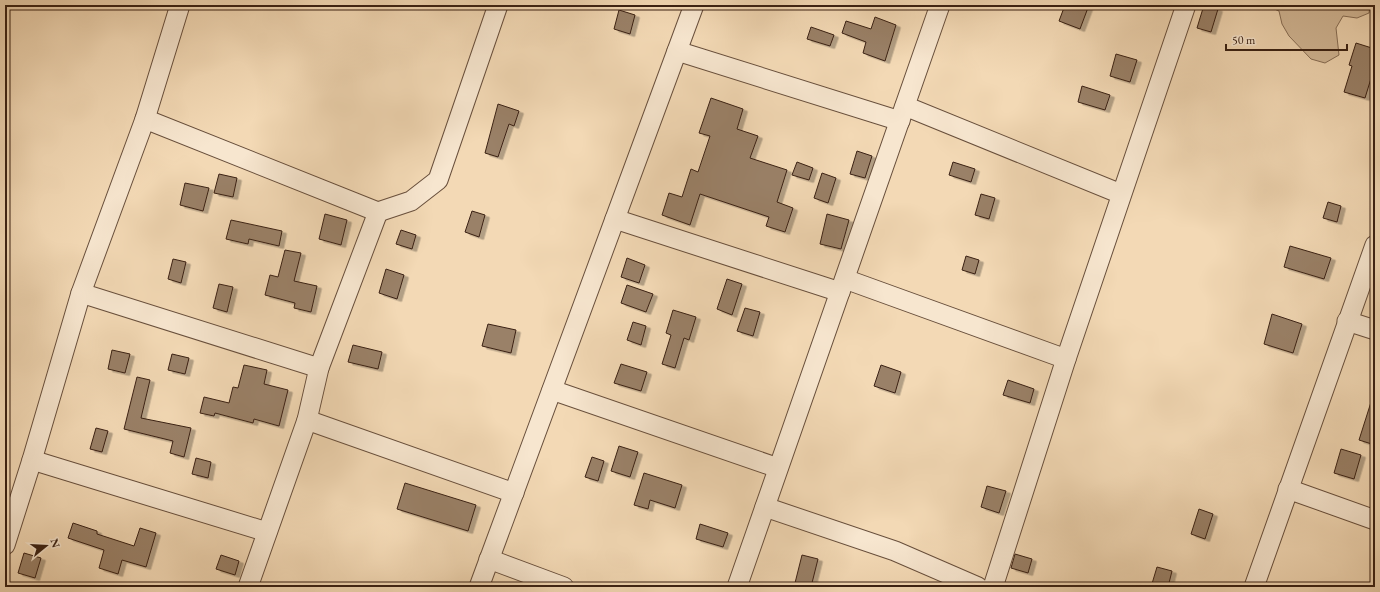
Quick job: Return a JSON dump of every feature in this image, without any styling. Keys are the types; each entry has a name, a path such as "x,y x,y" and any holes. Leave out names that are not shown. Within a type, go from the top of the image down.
{"street":[{"path":"5,544 32,460 81,293 145,119 180,5"},
{"path":"145,119 378,212 411,201 438,180 498,5"},
{"path":"479,587 694,5"},
{"path":"736,587 940,5"},
{"path":"993,587 1066,359 1186,5"},
{"path":"677,52 902,113 1121,194"},
{"path":"248,587 307,420 319,368 378,212"},
{"path":"615,219 842,286 1066,359"},
{"path":"1254,587 1375,245"},
{"path":"81,293 319,368"},
{"path":"1347,321 1375,330"},
{"path":"552,390 778,468"},
{"path":"307,420 514,493"},
{"path":"32,460 267,532"},
{"path":"1288,489 1375,520"},
{"path":"765,507 895,551 978,587"},
{"path":"489,559 564,587"}],"shaded area":[{"path":"1236,5 1265,5 1251,6"},
{"path":"1265,5 1370,5 1369,13 1357,18 1343,16 1336,28 1339,55 1325,63 1311,59 1289,36 1282,24 1279,11"}],"building":[{"path":"1065,5 1089,5 1080,29 1059,21"},
{"path":"1204,5 1218,9 1211,32 1197,28"},
{"path":"619,10 635,15 630,34 614,29"},
{"path":"875,17 896,25 885,61 863,53 866,42 842,33 846,21 871,29"},
{"path":"811,27 834,35 830,46 807,39"},
{"path":"1356,43 1375,49 1375,73 1373,72 1365,98 1344,92 1352,66 1349,65"},
{"path":"1116,54 1137,60 1130,82 1110,76"},
{"path":"1082,86 1110,95 1105,110 1078,102"},
{"path":"711,98 743,109 737,129 758,136 750,158 787,170 777,202 793,208 785,232 766,226 769,217 700,194 690,225 662,215 669,193 682,197 691,169 698,172 710,136 699,133"},
{"path":"498,104 519,111 514,126 509,124 498,157 485,153"},
{"path":"857,151 872,156 865,178 850,174"},
{"path":"797,162 813,168 809,180 792,175"},
{"path":"953,162 975,169 971,182 949,175"},
{"path":"822,173 836,178 828,203 814,198"},
{"path":"219,174 237,178 233,197 214,193"},
{"path":"185,183 209,188 203,211 180,205"},
{"path":"981,194 995,198 989,219 975,215"},
{"path":"1328,202 1341,206 1337,222 1323,218"},
{"path":"472,211 485,215 479,237 465,232"},
{"path":"325,214 347,220 341,245 319,239"},
{"path":"827,214 849,220 841,249 820,244"},
{"path":"231,220 282,231 279,246 249,239 248,244 226,239"},
{"path":"401,230 416,235 412,249 396,244"},
{"path":"1290,246 1331,258 1324,279 1284,267"},
{"path":"285,250 301,253 294,281 317,286 311,312 294,308 295,303 265,295 270,275 278,277"},
{"path":"966,256 979,260 975,274 962,270"},
{"path":"627,258 645,265 639,283 621,277"},
{"path":"173,259 186,262 181,283 168,279"},
{"path":"386,269 404,275 397,299 379,293"},
{"path":"727,279 742,284 732,315 717,309"},
{"path":"219,284 233,287 227,312 213,308"},
{"path":"627,285 653,294 646,312 621,303"},
{"path":"745,308 760,312 753,336 737,331"},
{"path":"673,310 696,317 689,340 684,338 675,368 662,364 671,335 666,333"},
{"path":"1272,314 1302,324 1293,353 1264,344"},
{"path":"633,322 646,326 641,345 627,340"},
{"path":"488,324 516,330 511,353 482,346"},
{"path":"353,345 382,352 378,369 348,362"},
{"path":"112,350 130,354 125,373 108,369"},
{"path":"172,354 189,358 185,374 168,370"},
{"path":"621,364 647,372 641,391 614,383"},
{"path":"244,365 267,370 264,384 288,390 279,426 254,419 253,423 215,413 214,416 200,413 204,397 229,403 233,387 238,388"},
{"path":"881,365 901,372 895,393 874,386"},
{"path":"137,377 150,380 141,418 191,428 184,457 170,453 173,441 124,429"},
{"path":"1008,380 1034,389 1030,403 1003,395"},
{"path":"1372,399 1375,399 1375,445 1359,440"},
{"path":"96,428 108,431 102,452 90,449"},
{"path":"619,446 638,452 630,477 611,471"},
{"path":"1341,449 1361,455 1354,479 1334,473"},
{"path":"592,457 604,461 598,481 585,477"},
{"path":"196,458 211,462 208,478 192,474"},
{"path":"644,473 682,485 675,508 650,500 648,509 634,505"},
{"path":"405,483 476,505 468,531 397,509"},
{"path":"987,486 1006,491 999,513 981,507"},
{"path":"1199,509 1213,514 1205,539 1191,534"},
{"path":"73,523 97,531 97,534 134,546 140,528 156,533 146,567 122,560 118,574 99,568 104,550 68,538"},
{"path":"700,524 728,533 723,547 696,539"},
{"path":"24,553 41,558 35,578 18,573"},
{"path":"1015,554 1032,559 1028,573 1011,568"},
{"path":"221,555 239,561 235,575 216,569"},
{"path":"802,555 818,559 811,587 794,587"},
{"path":"1157,567 1172,571 1168,587 1151,587"}]}
